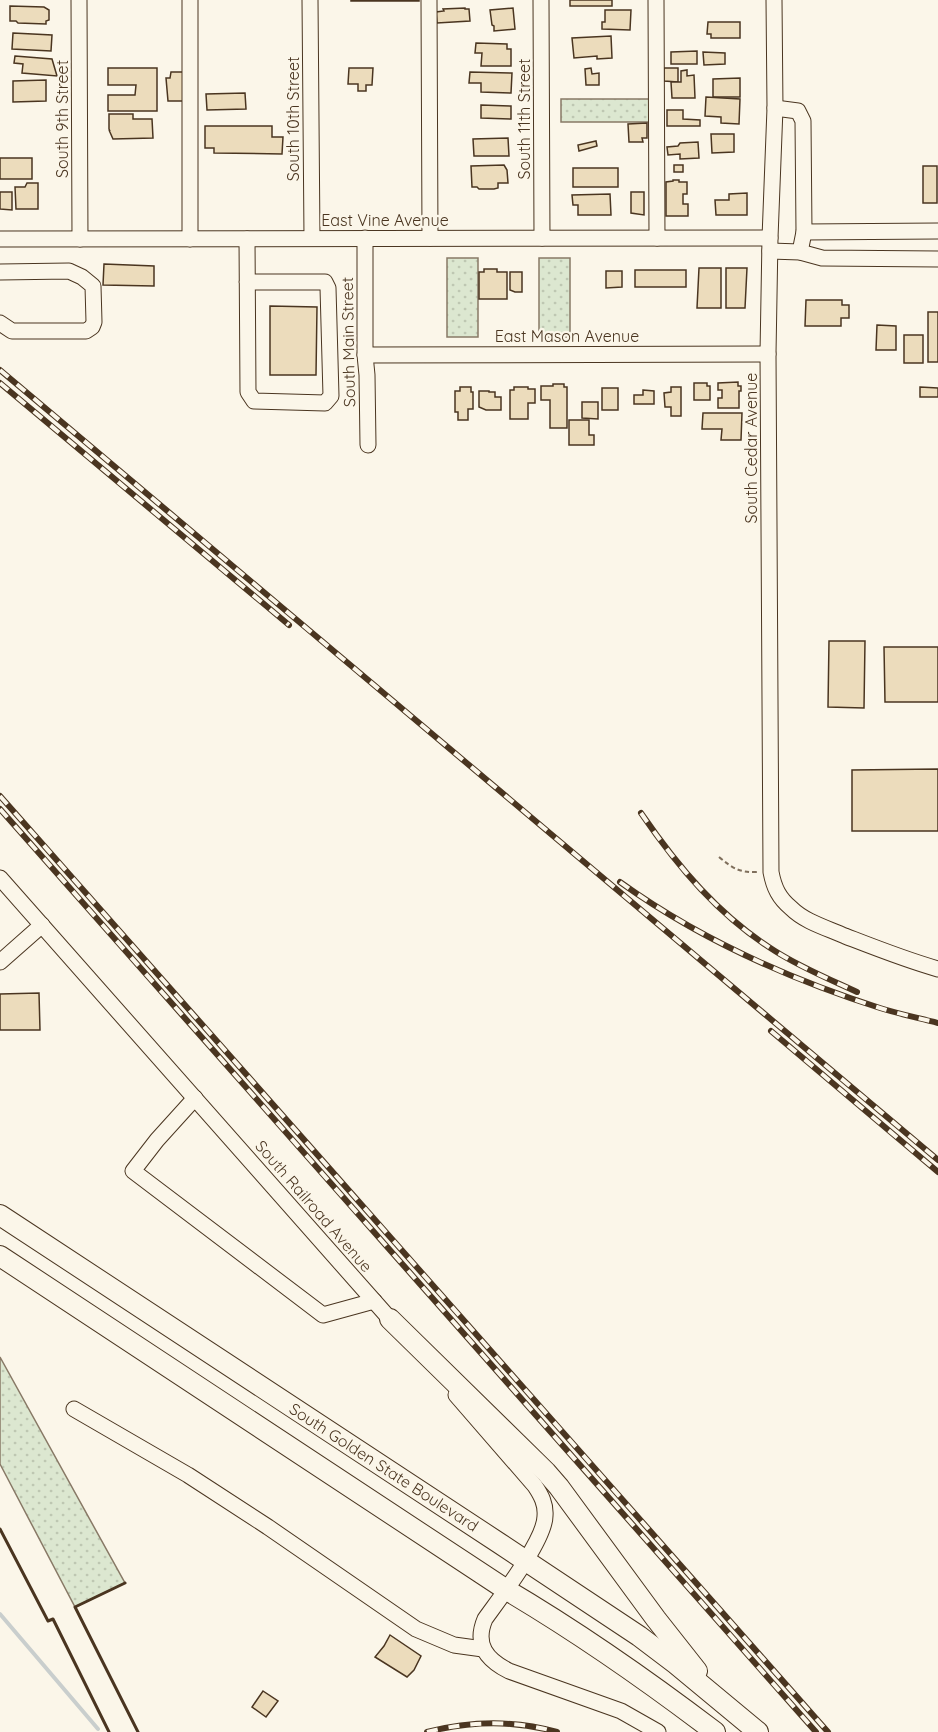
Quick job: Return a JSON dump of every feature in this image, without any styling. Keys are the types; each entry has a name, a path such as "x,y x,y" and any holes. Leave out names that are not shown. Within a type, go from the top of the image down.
{"main road":[{"name":"South Golden State Boulevard","path":"0,1215 515,1574 532,1605 629,1669 716,1732"},
{"name":"South Golden State Boulevard","path":"0,1256 515,1574 639,1636 758,1732"},
{"path":"390,1318 546,1472 712,1693"}],"street":[{"name":"South 9th Street","path":"80,0 80,239"},
{"path":"190,0 190,239"},
{"name":"South 10th Street","path":"310,0 312,238"},
{"path":"429,0 430,238"},
{"name":"South 11th Street","path":"541,0 542,238"},
{"path":"656,0 657,238"},
{"name":"South Cedar Avenue","path":"774,0 776,108 768,354 771,872 773,884 778,895 792,910 813,923 909,961 938,969"},
{"path":"776,108 798,111 803,121 804,232 800,252"},
{"path":"804,232 938,231"},
{"name":"South Main Street","path":"365,238 368,445"},
{"name":"East Vine Avenue","path":"0,239 657,238 770,245 822,258 938,259"},
{"path":"247,239 247,282 248,392 254,401 325,403 331,396 328,288 325,282 247,282"},
{"path":"0,272 69,271 82,277 93,286 94,322 86,331 12,331 0,323"},
{"name":"East Mason Avenue","path":"365,355 768,354"},
{"name":"South Railroad Avenue","path":"0,878 390,1318 535,1486 541,1495 545,1509 544,1525 515,1574"},
{"path":"0,962 42,925"},
{"path":"195,1098 133,1171 323,1315 374,1301"},
{"path":"74,1409 188,1475 416,1629 454,1645 483,1649"},
{"path":"515,1574 485,1619 480,1634 483,1649 496,1664 509,1671 621,1711 658,1732"}],"path":[{"path":"719,857 732,868 750,873 771,872"}],"green space":[{"path":"561,99 650,99 650,122 561,122"},
{"path":"447,258 478,258 478,337 447,337"},
{"path":"539,258 570,258 570,337 539,337"},
{"path":"0,1357 125,1583 75,1607 0,1464"}],"building":[{"path":"419,0 419,1 351,1"},
{"path":"570,0 612,0 612,6 570,6"},
{"path":"10,6 44,7 49,10 49,20 46,24 10,21"},
{"path":"513,8 515,29 494,31 490,10"},
{"path":"443,9 469,9 470,21 437,23 436,12 444,11"},
{"path":"605,10 631,10 630,30 602,29 602,22 605,22"},
{"path":"708,22 740,22 740,38 711,38 711,34 707,34"},
{"path":"13,33 52,35 51,51 12,49"},
{"path":"611,36 612,58 597,59 597,56 574,58 572,38"},
{"path":"476,43 507,44 507,49 511,49 511,66 481,66 482,53 475,53"},
{"path":"697,51 697,64 671,64 671,52"},
{"path":"703,52 725,53 725,64 704,65"},
{"path":"15,56 52,59 57,76 22,73 23,64 14,63"},
{"path":"108,68 157,68 157,111 108,111 108,95 135,95 136,85 108,85"},
{"path":"349,68 373,68 372,85 366,85 366,91 358,91 358,84 348,84"},
{"path":"591,68 592,74 599,73 599,85 586,85 585,69"},
{"path":"664,68 678,68 678,82 664,81"},
{"path":"687,70 687,76 694,75 695,98 672,98 671,82 681,82 681,71"},
{"path":"171,72 185,72 185,101 168,101 166,78 170,78"},
{"path":"470,72 512,73 511,93 481,92 481,83 469,83"},
{"path":"740,78 740,97 713,97 713,79"},
{"path":"46,80 46,101 13,102 13,81"},
{"path":"245,93 246,109 207,110 206,94"},
{"path":"706,97 740,99 739,124 721,123 721,117 705,116"},
{"path":"481,105 511,106 511,119 481,118"},
{"path":"667,110 683,110 683,119 700,120 700,126 667,126"},
{"path":"109,114 133,114 133,119 152,119 153,138 113,139 109,130"},
{"path":"647,123 647,138 642,138 643,142 629,142 628,124"},
{"path":"205,126 272,126 272,137 283,137 282,154 214,153 214,148 205,148"},
{"path":"711,134 734,134 734,152 712,153"},
{"path":"508,138 509,156 474,156 473,139"},
{"path":"596,141 597,146 579,151 578,145"},
{"path":"698,142 699,158 680,159 680,154 668,155 667,147 678,146 680,143"},
{"path":"0,158 32,158 32,179 0,179"},
{"path":"504,165 507,170 508,183 498,183 498,188 494,189 472,187 471,166"},
{"path":"674,165 683,165 683,172 674,172"},
{"path":"923,166 937,166 937,203 923,203"},
{"path":"573,168 618,168 618,187 573,187"},
{"path":"673,180 687,182 687,194 683,194 683,204 688,204 688,216 666,216 666,182"},
{"path":"27,183 38,183 38,209 16,209 15,187 25,187"},
{"path":"0,192 12,192 12,210 0,209"},
{"path":"631,192 644,192 644,215 631,213"},
{"path":"747,193 747,215 716,215 715,200 729,200 729,194"},
{"path":"610,194 611,215 578,215 578,205 573,205 572,195"},
{"path":"104,264 154,266 154,286 103,285"},
{"path":"699,268 721,268 721,308 697,308"},
{"path":"726,268 747,268 745,308 726,308"},
{"path":"484,269 507,272 507,299 479,299 479,272 484,272"},
{"path":"635,270 686,270 686,287 635,287"},
{"path":"606,271 622,271 622,287 606,288"},
{"path":"510,272 522,272 522,292 510,290"},
{"path":"806,300 842,300 842,305 849,305 849,318 841,318 841,326 805,326"},
{"path":"270,306 317,307 316,375 270,375"},
{"path":"928,312 938,312 938,362 928,362"},
{"path":"877,325 896,326 896,350 876,350"},
{"path":"904,335 923,335 923,363 904,363"},
{"path":"738,382 738,386 741,386 739,408 718,408 718,398 722,398 722,390 718,390 718,383"},
{"path":"694,383 707,383 707,386 710,386 710,400 694,400"},
{"path":"553,384 564,384 564,387 567,387 567,428 550,428 550,400 541,400 541,386 553,386"},
{"path":"460,387 471,387 471,392 473,392 473,409 468,409 468,420 458,420 458,412 455,412 455,391 460,391"},
{"path":"514,387 535,389 535,403 528,403 528,419 510,419 510,390 514,390"},
{"path":"671,387 681,387 681,416 671,416 671,407 665,407 664,393 671,392"},
{"path":"920,387 938,388 938,397 920,397"},
{"path":"602,388 618,388 618,410 602,410"},
{"path":"643,390 654,391 654,404 634,404 634,395 643,395"},
{"path":"479,391 495,392 495,397 501,397 501,410 486,410 479,407"},
{"path":"582,402 598,402 598,419 582,418"},
{"path":"703,413 742,413 741,440 721,440 722,429 702,429"},
{"path":"569,420 589,420 589,435 594,435 594,445 569,445"},
{"path":"829,641 865,641 864,708 828,707"},
{"path":"884,647 938,647 938,702 885,702"},
{"path":"938,769 938,831 852,831 852,770"},
{"path":"39,993 40,1030 0,1030 0,994"},
{"path":"390,1635 421,1656 414,1670 407,1677 375,1657"},
{"path":"263,1691 278,1701 266,1717 252,1707"}],"waterway":[{"path":"0,1614 98,1729"}],"railway":[{"path":"0,370 938,1160"},
{"path":"0,383 289,625"},
{"path":"0,796 828,1732"},
{"path":"0,809 816,1732"},
{"path":"641,813 685,871 736,922 785,957 857,992"},
{"path":"620,882 713,939 778,970 846,997 938,1023"},
{"path":"771,1031 938,1172"},
{"path":"427,1732 492,1723 525,1725 557,1732"}],"wall":[{"path":"0,1529 48,1621 53,1619 109,1732"},
{"path":"125,1583 75,1607 138,1732"}]}
